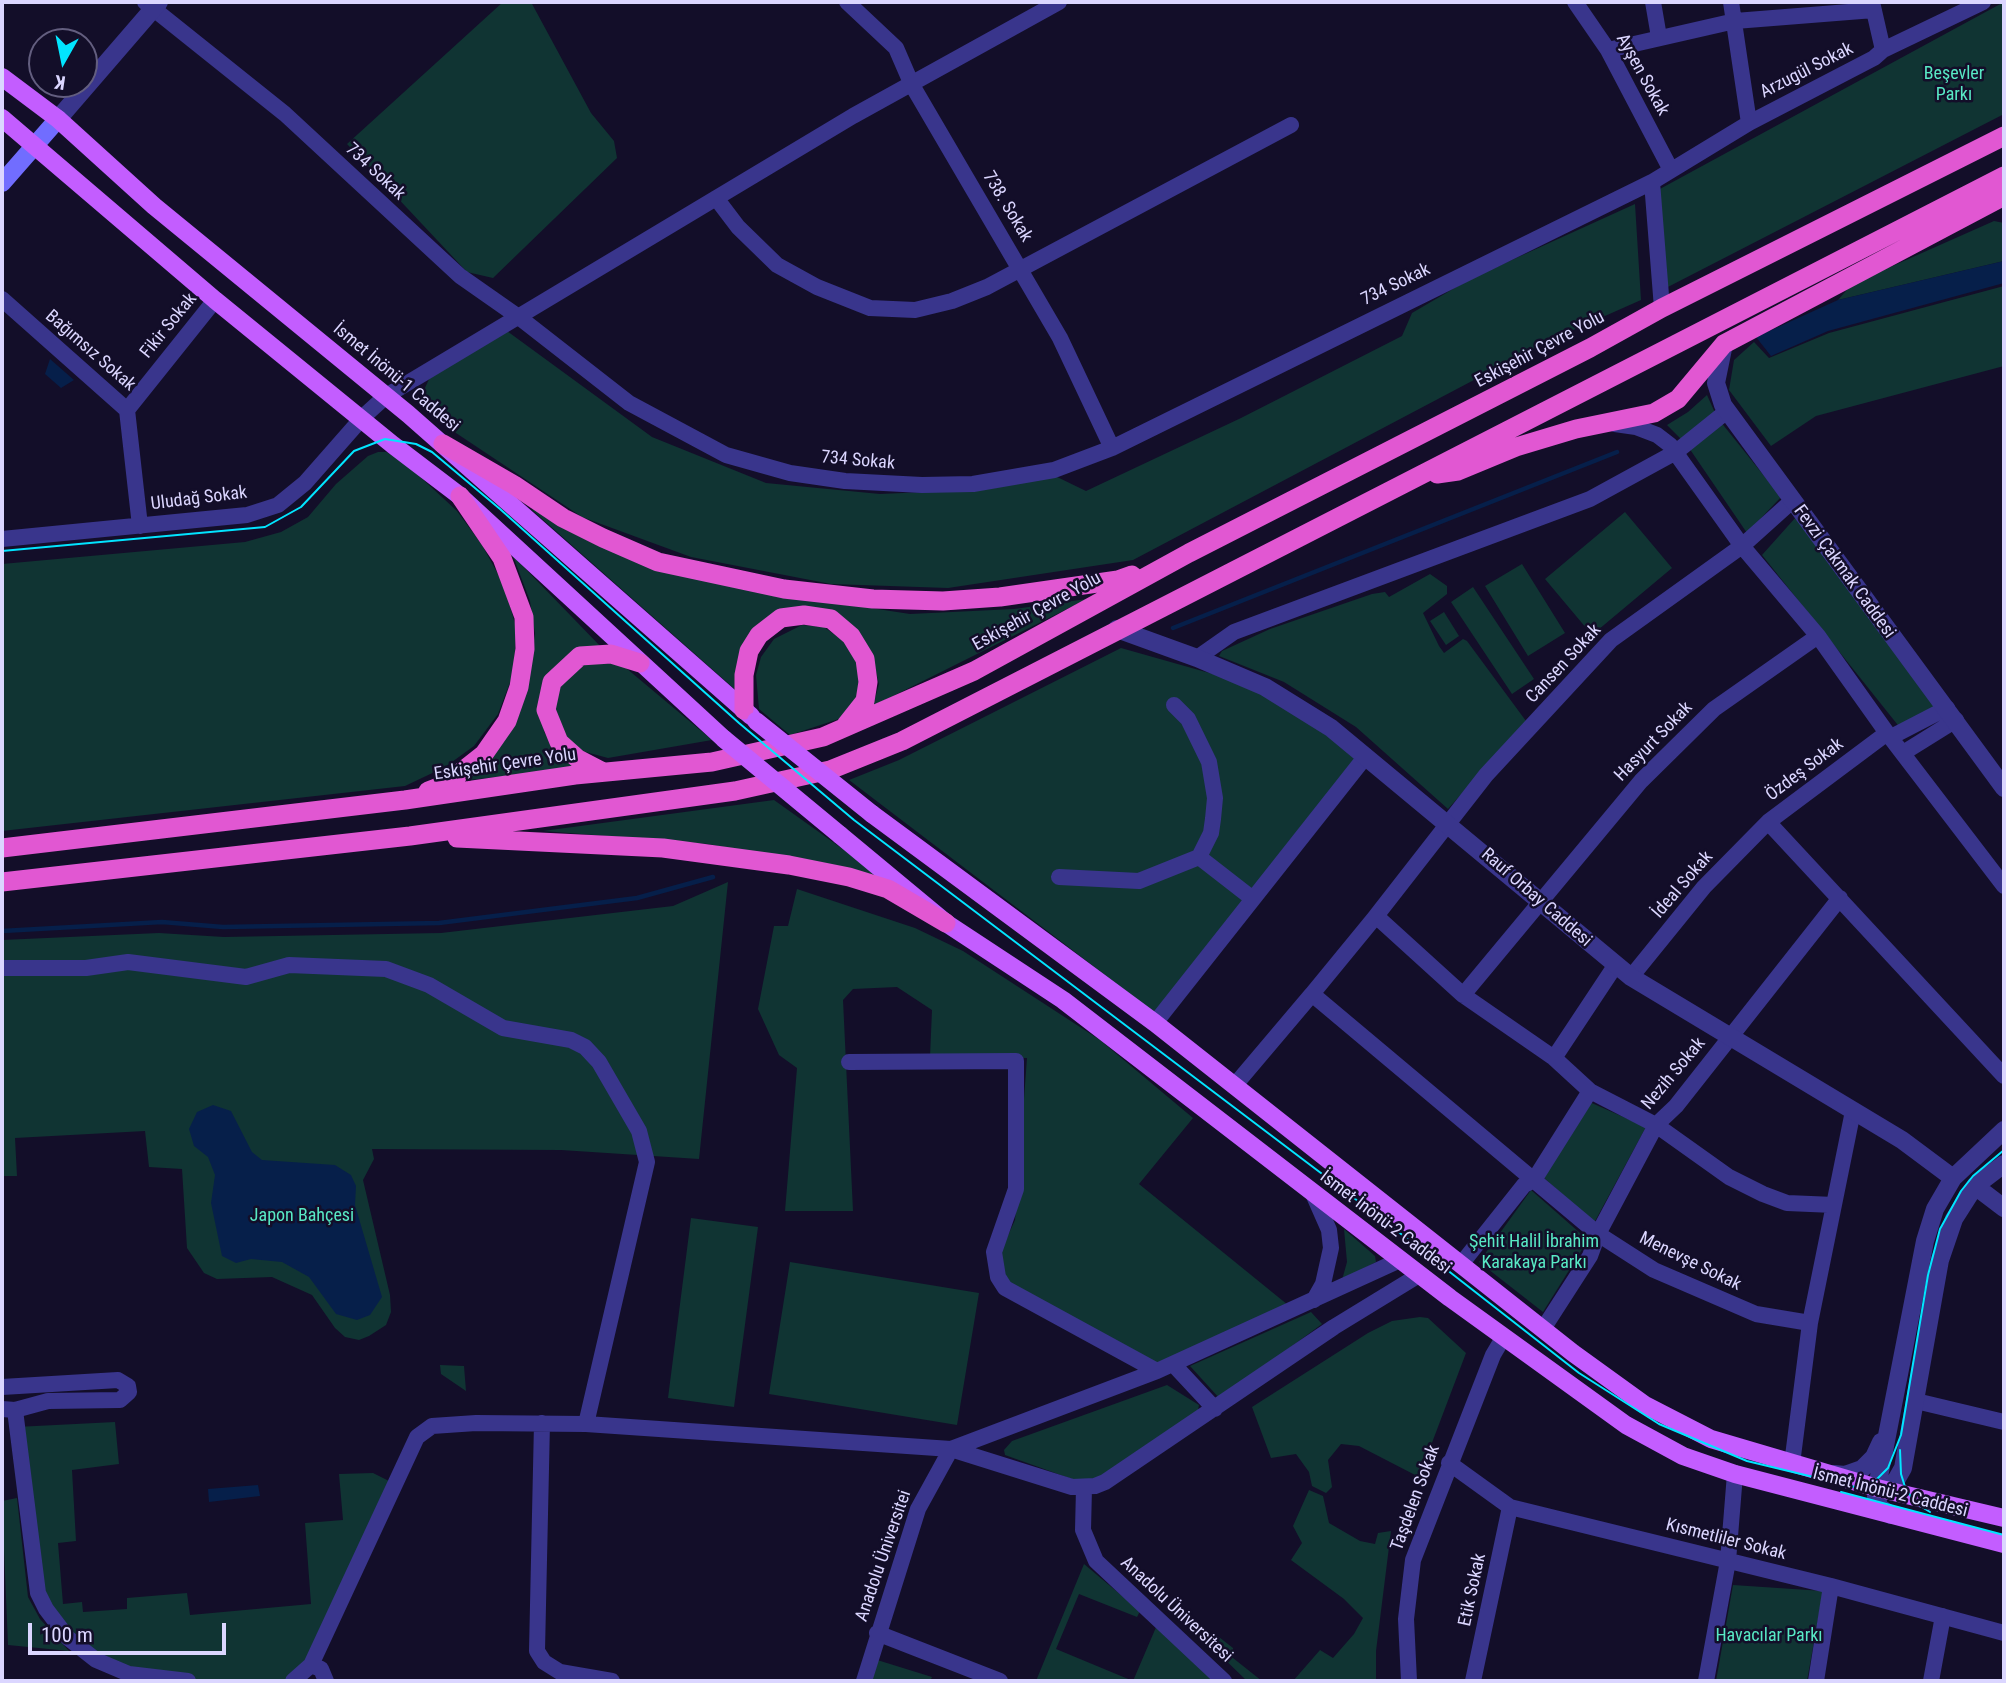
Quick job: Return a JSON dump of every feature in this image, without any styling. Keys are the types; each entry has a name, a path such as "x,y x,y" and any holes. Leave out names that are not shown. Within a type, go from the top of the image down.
{"highway":[{"name":"Eskişehir Çevre Yolu","path":"2,849 405,800 604,772 712,762 823,737 974,671 1189,553 1591,348 1662,308 2004,136"},
{"path":"2,882 410,836 735,791 830,770 902,741 2004,176"},
{"path":"1415,478 1458,471 1516,447 1603,423 1654,413 1678,400 1724,344 2004,196"},
{"path":"443,444 563,517 625,548 658,562 784,589 873,599 943,601 1000,597 1118,580 1189,553"},
{"path":"405,800 446,784 484,754 507,721 521,674 525,649 524,617 502,558 460,496"},
{"path":"750,715 744,675 749,651 759,635 781,618 804,615 831,619 851,636 865,659 868,682 865,701 842,730"},
{"path":"604,772 578,759 559,742 546,710 552,682 580,656 611,654 640,663"},
{"path":"410,836 663,849 789,865 849,877 888,889 946,923"},
{"path":"2,892 179,862"}],"main road":[{"name":"İsmet İnönü-1 Caddesi","path":"2,77 58,119 154,206 443,444 750,715 872,814"},
{"path":"2,118 215,300 460,496 640,663"},
{"path":"2,183 58,119"},
{"name":"İsmet İnönü-2 Caddesi","path":"640,663 724,740 946,923 1063,1000 1314,1196 1503,1338 1626,1425 1683,1456 1735,1474 2004,1544"},
{"name":"İsmet İnönü-2 Caddesi","path":"872,814 1155,1023 1544,1329 1645,1405 1711,1439 1880,1492 2004,1518"}],"street":[{"name":"738. Sokak","path":"847,2 895,48 912,85 1059,338 1112,448"},
{"name":"Uludağ Sokak","path":"2,539 247,515 278,505 305,483 386,396 520,318 625,250 1059,2"},
{"name":"Ayşen Sokak","path":"1575,2 1608,50 1671,170"},
{"path":"1653,2 1659,37"},
{"path":"1731,2 1749,123"},
{"name":"Arzugül Sokak","path":"1652,182 1749,123 1874,58 1961,7 1983,2"},
{"path":"58,119 152,4"},
{"name":"734 Sokak","path":"152,4 285,114 460,276 520,318 629,403 726,455 790,473 845,481 922,485 972,484 1054,470 1112,448 1652,182"},
{"path":"1608,50 1659,37 1807,8 1873,6 1883,51"},
{"path":"716,198 738,227 777,265 817,287 870,308 915,310 952,301 1021,269 1291,125"},
{"path":"1652,182 1662,308"},
{"name":"Bağımsız Sokak","path":"2,299 127,410 140,526"},
{"name":"Fikir Sokak","path":"127,410 215,300"},
{"name":"Fevzi Çakmak Caddesi","path":"1724,344 1716,383 1718,397 2004,788"},
{"path":"1197,658 1234,632 1590,499 1676,452 1727,411"},
{"path":"1603,423 1636,427 1657,435 1676,452 1742,546 1818,636 1889,735 2004,886"},
{"name":"Cansen Sokak","path":"1235,1086 1376,916 1486,775 1611,640 1742,546 1792,501"},
{"name":"Rauf Orbay Caddesi","path":"1117,629 1197,658 1265,687 1331,728 1449,823 1615,966 1902,1140 1953,1178"},
{"name":"Hasyurt Sokak","path":"1463,995 1641,781 1685,736 1714,709 1818,636"},
{"path":"1059,877 1139,881 1199,857 1211,833 1215,798 1209,762 1188,719 1174,705"},
{"path":"1903,753 1951,714"},
{"name":"Özdeş Sokak","path":"1951,714 1889,735 1768,822 2004,1076"},
{"path":"1155,1023 1366,756"},
{"name":"İdeal Sokak","path":"1631,977 1704,887 1768,822"},
{"path":"1199,857 1253,899"},
{"name":"Nezih Sokak","path":"1544,1329 1590,1256 1598,1234 1656,1125 1676,1106 1840,898"},
{"path":"1376,916 1463,995 1554,1058 1590,1091 1656,1125 1729,1177 1763,1194 1787,1203 1834,1205"},
{"path":"2,968 86,968 128,962 246,977 289,965 386,969 429,985 503,1028 571,1040 585,1047 599,1062 639,1131 648,1162 586,1424"},
{"path":"1554,1058 1615,966"},
{"name":"Menevşe Sokak","path":"1312,994 1598,1234 1654,1270 1756,1314 1810,1323"},
{"path":"849,1062 1016,1061 1016,1189 994,1252 998,1277 1005,1287 1157,1371"},
{"path":"1462,1263 1524,1185 1534,1180 1590,1091"},
{"path":"1792,1464 1810,1323 1853,1111"},
{"path":"1891,1516 1882,1510 1880,1492 1925,1241 1936,1209 1953,1178 2004,1130"},
{"path":"1847,1504 1862,1504 1901,1474 1940,1260 1954,1219 1975,1186 2004,1164"},
{"path":"1975,1186 2004,1208"},
{"path":"1314,1196 1329,1230 1331,1248 1323,1284 1314,1300"},
{"path":"951,1448 1157,1371 1400,1260"},
{"path":"293,1681 311,1665 417,1437 424,1430 442,1425 586,1424 951,1448 1084,1488 1105,1482 1334,1327 1419,1275"},
{"name":"Taşdelen Sokak","path":"1409,1681 1406,1619 1413,1560 1448,1463 1493,1355 1503,1338"},
{"path":"1173,1364 1215,1409"},
{"path":"12,1409 48,1401 120,1400 125,1397 128,1386 118,1380 2,1387 12,1409 38,1593 46,1609 68,1638 96,1660 129,1674 188,1681"},
{"path":"12,1409 26,1386"},
{"path":"1916,1401 2004,1422"},
{"path":"1826,1473 1845,1475 1868,1465 1879,1448 1893,1413"},
{"path":"542,1423 537,1651 544,1662 560,1672 612,1681"},
{"name":"Anadolu Üniversitei","path":"863,1681 918,1509 951,1448"},
{"path":"1904,1460 1906,1483 1927,1500"},
{"name":"Kısmetliler Sokak","path":"1448,1463 1510,1507 1831,1586 2004,1633"},
{"path":"1706,1681 1728,1561 1735,1474"},
{"name":"Anadolu Üniversitesi","path":"1084,1488 1083,1530 1096,1561 1224,1681"},
{"name":"Etik Sokak","path":"1473,1681 1510,1507"},
{"path":"1816,1681 1831,1586"},
{"path":"1931,1681 1943,1616"},
{"path":"877,1633 1000,1681"},
{"path":"311,1665 321,1669 326,1681"}],"green space":[{"path":"503,2 531,2 591,113 614,141 617,158 493,278 467,272 347,144"},
{"name":"Beşevler Parkı","path":"2004,2 2004,114 1664,289 1658,190"},
{"path":"1635,204 1641,300 1544,343 1133,560 948,588 831,584 691,557 582,517 435,419 419,401 430,377 507,331 652,437 766,483 880,494 971,490 1053,475 1086,491 1241,418 1402,336 1412,313 1470,279"},
{"path":"1994,221 2004,223 2004,261 1838,300 1852,284"},
{"path":"2004,286 2004,366 1816,416 1771,446 1729,390 1734,360 1754,342 1769,358 1829,333"},
{"path":"1707,395 1716,415 1681,439 1667,425 1688,412"},
{"path":"1720,421 1781,497 1747,533 1687,445"},
{"path":"386,452 403,461 457,511 482,545 504,585 516,627 514,672 498,714 474,746 445,767 405,786 2,831 2,564 245,542 281,532 308,517 336,484 368,456"},
{"path":"535,507 605,547 786,595 910,614 1014,609 1087,599 873,706 879,684 872,655 845,623 767,622 738,692 532,510"},
{"path":"1625,512 1672,568 1592,635 1545,579"},
{"path":"1796,517 1941,708 1901,729 1762,555"},
{"path":"513,556 602,648 542,698 544,732 559,755 576,768 469,780 483,764 527,684 535,634 530,601"},
{"path":"1522,564 1565,633 1528,656 1485,586"},
{"path":"1430,574 1447,586 1447,594 1423,613 1439,646 1444,653 1463,639 1467,641 1526,721 1448,809 1356,727 1284,682 1219,656 1222,651 1270,629 1372,594 1385,592 1389,597"},
{"path":"1473,587 1534,679 1512,694 1451,602"},
{"path":"1444,612 1459,636 1446,645 1430,621"},
{"path":"802,625 824,627 845,642 857,660 862,690 845,717 790,735 759,709 756,675 761,657 774,639"},
{"path":"1121,648 1220,676 1277,700 1358,758 1155,1013 849,780 899,760"},
{"path":"620,663 712,740 608,758 582,751 556,727 554,692 583,664"},
{"path":"774,800 882,877 708,844 543,831"},
{"name":"Japon Bahçesi","path":"728,882 699,1159 561,1150 372,1149 374,1159 363,1180 390,1295 391,1312 386,1325 369,1336 359,1340 345,1337 335,1328 312,1295 272,1277 217,1279 204,1273 187,1248 182,1169 149,1167 145,1131 15,1138 17,1176 2,1176 2,940 159,933 224,937 441,933 673,906"},
{"path":"797,889 915,928 963,951 1100,1040 1193,1118 1139,1184 1288,1305 1157,1364 1011,1286 1006,1279 1000,1253 1015,1220 1027,1058 930,1057 932,1010 897,987 853,989 843,1000 853,1211 785,1211 797,1068 779,1055 758,1009 774,926 788,926"},
{"path":"1585,1100 1646,1127 1594,1223 1542,1176"},
{"name":"Şehit Halil İbrahim Karakaya Parkı","path":"1531,1190 1588,1240 1543,1312 1479,1262"},
{"path":"691,1218 758,1227 734,1407 668,1398"},
{"path":"1344,1229 1375,1256 1376,1262 1342,1280 1347,1262"},
{"path":"790,1262 979,1293 957,1425 769,1394"},
{"path":"1311,1312 1322,1324 1220,1399 1190,1366"},
{"path":"1428,1318 1466,1353 1419,1477 1359,1446 1341,1444 1328,1460 1332,1487 1326,1493 1312,1486 1309,1472 1296,1454 1271,1458 1252,1407 1368,1333 1392,1321"},
{"path":"440,1365 464,1366 466,1391 441,1374"},
{"path":"1167,1385 1199,1405 1197,1416 1110,1476 1083,1483 1005,1455 1004,1450 1012,1441"},
{"path":"115,1422 119,1464 72,1470 76,1541 58,1543 63,1604 82,1602 83,1612 127,1609 127,1598 187,1593 190,1615 311,1604 305,1523 343,1520 339,1474 373,1473 395,1484 311,1665 293,1681 165,1681 112,1668 46,1609 16,1427"},
{"path":"1309,1490 1323,1496 1329,1523 1360,1541 1375,1544 1378,1533 1391,1531 1376,1651 1376,1681 1293,1681 1320,1650 1333,1658 1354,1634 1363,1618 1344,1599 1291,1560 1302,1543 1293,1526"},
{"path":"17,1498 28,1597 40,1619 69,1651 8,1645 2,1501"},
{"path":"1084,1564 1140,1611 1137,1617 1079,1594 1056,1649 1133,1681 1036,1681"},
{"name":"Havacılar Parkı","path":"1733,1585 1823,1591 1807,1681 1716,1681"},
{"path":"1157,1625 1214,1681 1133,1681"},
{"path":"1219,1637 1233,1648 1233,1658 1262,1681 1247,1681 1212,1647"},
{"path":"874,1659 932,1677 930,1681 867,1681"}],"water":[{"path":"2004,261 2004,283 1828,331 1771,356 1756,337 1838,300"},
{"path":"50,359 74,380 61,388 45,374"},
{"path":"213,1105 231,1111 252,1152 262,1160 335,1165 351,1175 356,1186 355,1205 382,1297 370,1315 357,1320 336,1314 309,1277 282,1262 251,1259 236,1263 222,1256 211,1203 215,1175 208,1157 194,1146 189,1129 197,1112"},
{"path":"258,1485 260,1496 209,1502 208,1489"}],"waterway":[{"path":"1173,628 1617,452"},
{"path":"2,931 162,922 223,927 439,923 637,898 713,877"}],"tram line":[{"path":"2,551 265,527 301,507 354,451 385,439 416,444 432,452 500,509 739,723 854,820 1387,1223 1579,1373 1659,1424 1747,1461 1855,1487 1874,1482 1888,1468 1901,1435 1928,1275 1940,1229 1961,1191 1973,1176 2004,1150"},
{"path":"1900,1450 1901,1474 1906,1490 1917,1504 1930,1512"},
{"path":"1841,1492 2004,1535"}]}
